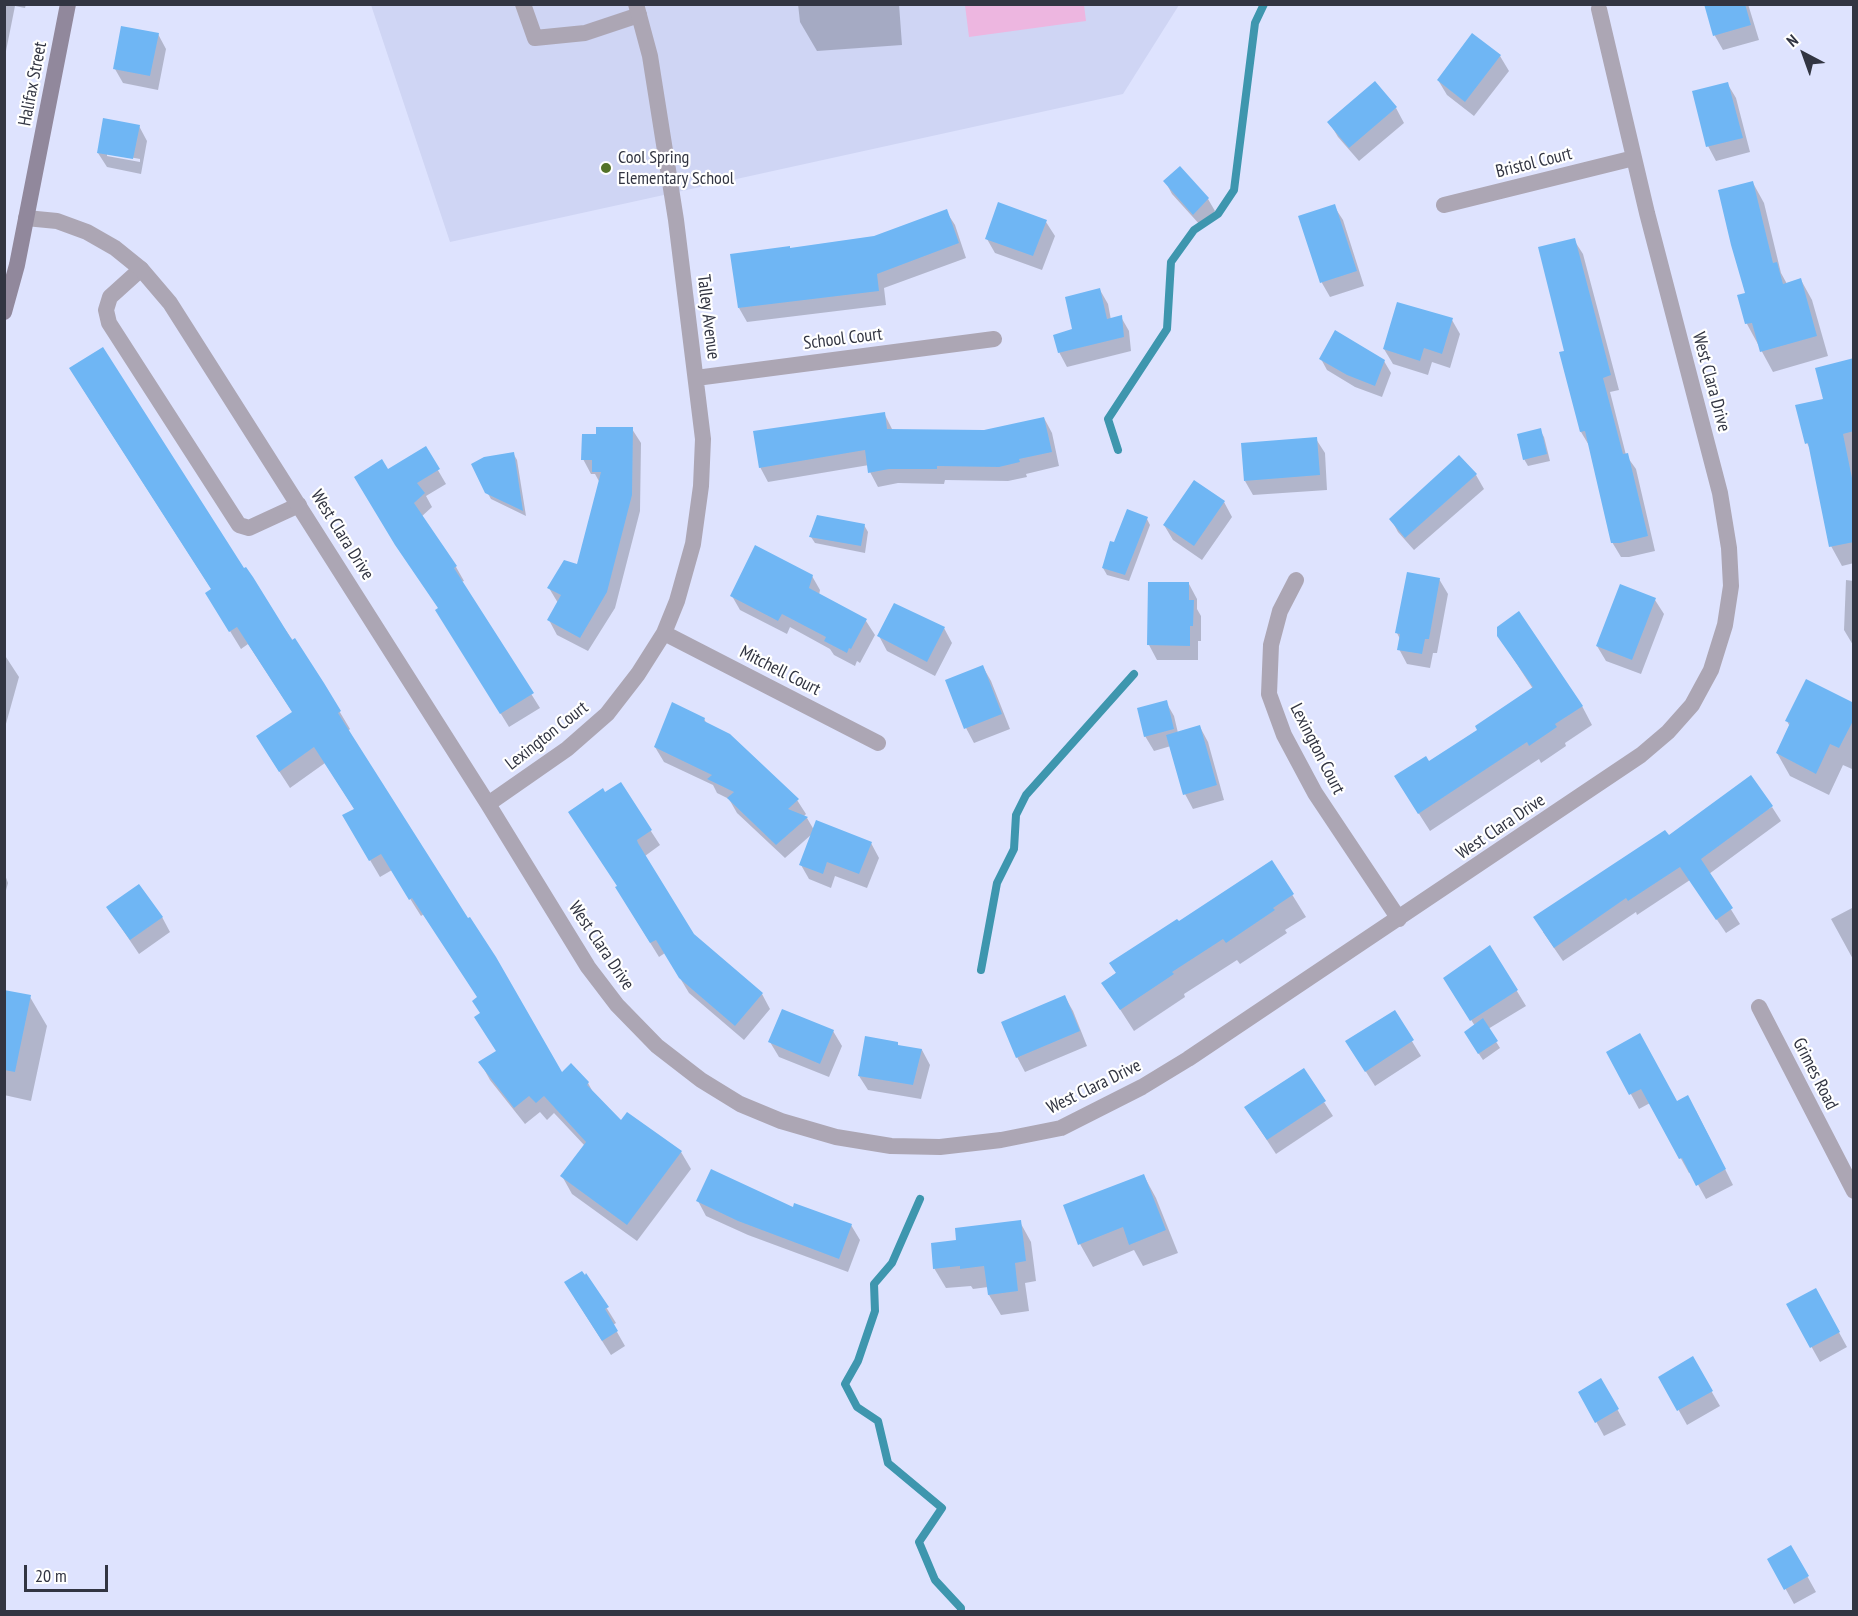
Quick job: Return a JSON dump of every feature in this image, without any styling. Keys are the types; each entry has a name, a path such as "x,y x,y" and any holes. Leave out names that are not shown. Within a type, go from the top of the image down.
{"main road":[{"name":"Halifax Street","path":"4,312 17,265 68,4"}],"street":[{"path":"523,4 535,39 585,33 638,10"},
{"name":"West Clara Drive","path":"26,218 57,221 87,231 115,248 141,269 170,303 488,804 588,967 617,1005 657,1046 701,1080 740,1104 781,1121 836,1137 891,1146 940,1147 991,1141 1061,1128 1142,1087 1179,1065 1641,755 1668,732 1692,705 1711,670 1725,625 1731,576 1730,548 1720,493 1634,158 1599,9"},
{"name":"Talley Avenue","path":"638,10 650,56 674,208 703,439 701,486 693,544 677,601 664,633"},
{"name":"Bristol Court","path":"1444,205 1634,158"},
{"path":"141,269 110,297 106,310 109,323 239,525 249,528 299,505"},
{"name":"School Court","path":"696,378 994,339"},
{"name":"Lexington Court","path":"1296,580 1281,611 1271,645 1269,694 1284,735 1315,793 1399,919"},
{"name":"Lexington Court","path":"488,804 567,749 607,714 638,674 664,633"},
{"name":"Mitchell Court","path":"664,633 878,743"},
{"name":"Grimes Road","path":"1759,1006 1854,1191"}],"shaded area":[{"name":"Cool Spring Elementary School","path":"371,5 1179,5 1123,94 450,242"},
{"path":"965,5 1084,5 1086,21 969,37"}],"building":[{"path":"1704,4 1745,4 1751,25 1713,36"},
{"path":"121,26 159,33 150,76 113,69"},
{"path":"1472,33 1501,55 1465,102 1437,80"},
{"path":"1375,81 1397,107 1349,148 1327,122"},
{"path":"1728,82 1743,138 1706,147 1692,91"},
{"path":"103,118 140,125 133,159 97,153"},
{"path":"1180,166 1209,198 1193,215 1163,181"},
{"path":"1753,181 1773,263 1777,262 1783,284 1801,278 1817,336 1760,352 1752,323 1745,324 1737,295 1745,293 1718,190"},
{"path":"998,202 1047,220 1033,256 985,239"},
{"path":"1335,204 1357,271 1320,283 1298,216"},
{"path":"947,209 959,243 877,274 879,291 738,308 730,254 874,236"},
{"path":"1575,238 1611,375 1603,378 1623,454 1628,453 1648,536 1620,543 1611,543 1585,431 1580,432 1559,352 1564,351 1538,247"},
{"path":"1100,288 1107,319 1122,315 1124,337 1058,353 1053,335 1072,329 1065,297"},
{"path":"1397,302 1453,318 1442,354 1424,348 1420,361 1383,349"},
{"path":"1335,330 1385,360 1375,386 1347,375 1319,359"},
{"path":"103,347 244,568 246,567 253,577 292,640 295,638 324,683 341,711 338,713 468,918 470,917 496,957 562,1072 571,1063 589,1082 587,1085 621,1120 627,1112 682,1151 627,1225 560,1176 586,1142 544,1096 536,1103 529,1096 514,1108 478,1062 496,1051 474,1017 480,1013 472,1001 477,997 412,898 409,900 381,854 369,861 342,815 354,809 314,747 279,772 256,736 292,712 237,627 229,632 205,593 211,589 69,368"},
{"path":"1854,358 1854,431 1843,434 1854,488 1854,542 1829,547 1808,443 1805,444 1795,405 1823,399 1815,368"},
{"path":"885,412 887,429 984,430 1044,417 1052,452 1019,459 1020,462 999,467 937,466 937,469 889,469 868,473 865,450 759,468 753,431"},
{"path":"596,427 633,427 632,495 607,592 580,638 547,620 561,595 547,588 564,560 577,564 601,472 592,472 592,460 581,460 582,434 596,434"},
{"path":"1541,428 1547,454 1523,460 1517,434"},
{"path":"1317,437 1320,475 1244,481 1241,443"},
{"path":"426,446 440,469 417,483 425,493 414,503 457,566 454,568 534,693 500,714 435,610 438,608 395,545 354,477 382,459 388,469"},
{"path":"514,452 523,511 485,493 471,464 484,457"},
{"path":"1459,455 1477,474 1405,538 1389,519"},
{"path":"1194,480 1225,501 1194,546 1163,525"},
{"path":"1127,509 1148,517 1125,575 1102,568 1110,541 1114,542"},
{"path":"817,515 865,524 861,546 809,537"},
{"path":"755,545 813,575 809,588 867,619 847,653 824,641 826,637 782,614 778,621 730,596"},
{"path":"1407,572 1440,578 1429,639 1425,639 1422,654 1397,650 1400,634 1395,633"},
{"path":"1148,582 1189,582 1189,600 1194,600 1190,646 1147,645"},
{"path":"1620,584 1656,598 1632,660 1596,646"},
{"path":"894,603 945,627 927,662 877,636"},
{"path":"1519,611 1583,706 1555,724 1557,727 1529,746 1527,742 1418,814 1394,776 1426,756 1429,761 1477,730 1475,726 1533,687 1497,636 1497,627"},
{"path":"983,665 1002,714 964,729 945,680"},
{"path":"1806,679 1854,703 1854,719 1839,748 1830,744 1816,774 1776,753 1790,723 1785,721"},
{"path":"1167,700 1174,729 1144,737 1137,708"},
{"path":"672,702 705,718 704,721 730,734 799,799 788,809 808,817 776,845 727,798 734,792 707,779 712,775 654,747"},
{"path":"1200,725 1217,785 1183,795 1166,735"},
{"path":"1751,775 1773,806 1701,859 1733,908 1716,920 1680,867 1628,901 1626,898 1554,948 1533,917 1665,830 1669,835"},
{"path":"621,782 652,830 637,840 638,843 694,934 763,993 735,1026 679,978 656,940 650,943 615,887 617,886 568,812 603,788 605,792"},
{"path":"816,820 872,842 859,874 827,862 823,874 799,865"},
{"path":"1272,860 1294,894 1273,908 1275,910 1226,943 1223,939 1120,1010 1101,983 1116,973 1109,963 1177,919 1179,921"},
{"path":"139,884 163,917 130,940 106,907"},
{"path":"1490,945 1518,990 1470,1021 1443,978"},
{"path":"4,990 31,995 15,1072 4,1070"},
{"path":"1065,995 1080,1031 1016,1058 1001,1022"},
{"path":"782,1009 834,1030 820,1064 768,1042"},
{"path":"1395,1010 1414,1040 1365,1072 1345,1041"},
{"path":"1483,1018 1498,1041 1478,1054 1464,1032"},
{"path":"1640,1033 1677,1101 1688,1095 1726,1169 1696,1186 1641,1089 1629,1095 1606,1052"},
{"path":"865,1036 922,1049 913,1085 858,1076"},
{"path":"1304,1068 1326,1101 1267,1140 1244,1107"},
{"path":"711,1169 793,1207 794,1203 852,1224 839,1259 738,1221 696,1201"},
{"path":"1144,1174 1166,1230 1129,1245 1123,1227 1078,1245 1063,1205"},
{"path":"1021,1220 1026,1261 1015,1263 1018,1291 988,1295 984,1266 933,1269 931,1243 956,1240 955,1228"},
{"path":"582,1271 585,1275 586,1273 609,1307 605,1309 618,1331 602,1341 564,1282"},
{"path":"1816,1288 1840,1332 1810,1348 1786,1304"},
{"path":"1693,1356 1713,1391 1677,1411 1658,1377"},
{"path":"1601,1378 1619,1409 1595,1423 1578,1392"},
{"path":"1791,1545 1809,1576 1784,1590 1767,1559"}],"waterway":[{"path":"1118,450 1108,419 1167,329 1171,262 1194,230 1218,214 1234,190 1255,23 1264,4"},
{"path":"981,970 997,883 1014,849 1016,815 1026,795 1134,674"},
{"path":"920,1199 892,1263 874,1284 875,1311 858,1361 845,1384 857,1407 878,1421 888,1463 942,1508 919,1542 935,1580 961,1608 961,1612"}],"place":[{"name":"Cool Spring Elementary School","path":"606,168"}]}
